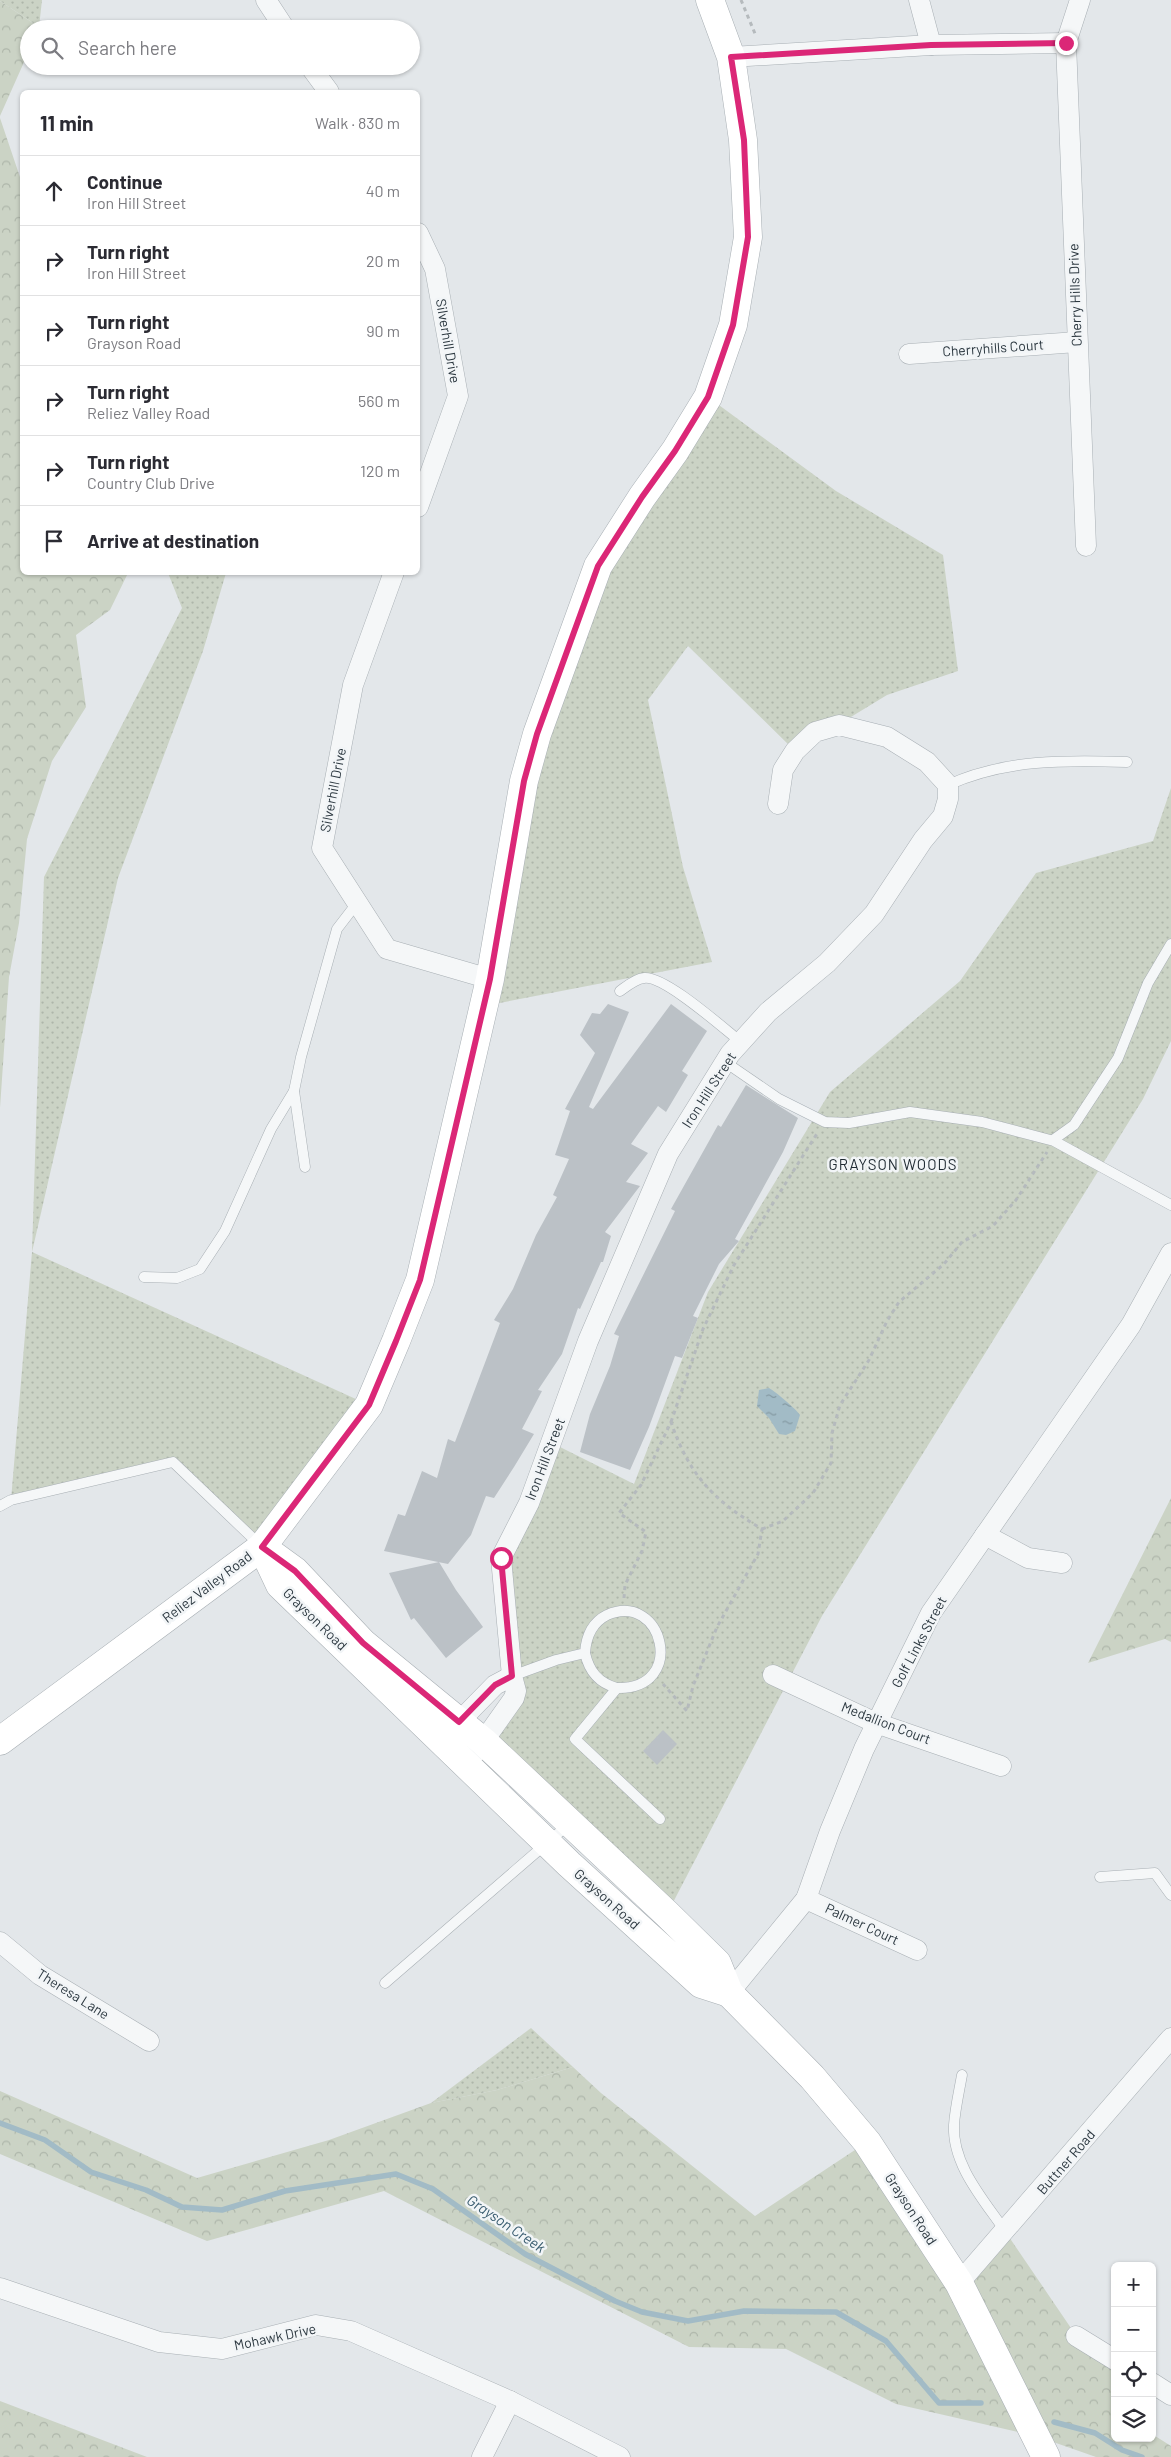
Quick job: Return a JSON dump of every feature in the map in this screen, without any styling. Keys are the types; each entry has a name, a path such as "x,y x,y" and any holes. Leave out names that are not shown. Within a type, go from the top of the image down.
{"main road":[{"name":"Reliez Valley Road","path":"0,1741 262,1547 369,1405 396,1341 420,1280 490,979 524,781 532,753 598,566 642,497 675,451 708,397 733,325 748,237 744,140 731,57 710,0"},
{"name":"Grayson Road","path":"262,1547 295,1571 363,1643 484,1742 717,1963 729,1993 812,2077 867,2142 959,2284 1046,2457"},
{"name":"Grayson Road","path":"262,1547 280,1585 440,1742 466,1764 548,1844 701,1984 729,1993"}],"street":[{"path":"266,0 279,20"},
{"path":"919,0 931,45"},
{"path":"731,57 931,45 1066,43 1080,0"},
{"name":"Cherry Hills Drive","path":"1066,43 1086,546"},
{"path":"317,75 328,90"},
{"name":"Silverhill Drive","path":"420,237 435,269 458,396 420,501"},
{"name":"Cherryhills Court","path":"909,354 1077,342"},
{"name":"Silverhill Drive","path":"393,575 353,685 322,848 387,949 490,979"},
{"path":"778,804 783,770 795,751 815,732 839,724 887,737 927,762 948,785"},
{"name":"Iron Hill Street","path":"466,1764 484,1742 514,1698 516,1691 512,1676 501,1558 529,1503 588,1341 668,1154 725,1062 741,1042 768,1012 827,963 874,914 923,840 943,816 948,799 948,785"},
{"name":"Golf Links Street","path":"729,1993 806,1899 830,1831 876,1723 931,1613 1130,1325 1171,1253"},
{"path":"985,1535 1028,1558 1062,1563"},
{"name":"Medallion Court","path":"773,1675 876,1723 1001,1766"},
{"path":"440,1742 495,1685 512,1676"},
{"name":"Palmer Court","path":"806,1899 917,1950"},
{"name":"Theresa Lane","path":"0,1942 40,1975 148,2041"},
{"name":"Buttner Road","path":"959,2284 1171,2038"},
{"name":"Mohawk Drive","path":"0,2288 159,2342 222,2349 316,2325 351,2331 510,2401 620,2457"},
{"path":"1076,2336 1111,2358"},
{"path":"1156,2386 1171,2395"},
{"path":"482,2457 510,2401"}],"lane":[{"path":"948,785 970,775 994,768 1065,760 1127,762"},
{"path":"144,1277 177,1278 200,1269 225,1231 271,1129 294,1091 301,1057 337,929 357,903"},
{"path":"1053,1140 1074,1125 1118,1058 1148,983 1171,944"},
{"path":"620,991 639,980 654,978 669,986 741,1042"},
{"path":"725,1062 780,1099 825,1122 849,1123 910,1112 982,1122 1053,1140 1171,1205"},
{"path":"294,1091 305,1166"},
{"path":"0,1506 11,1500 174,1462 262,1547"},
{"path":"624,1612 643,1617 658,1634 661,1656 653,1673 635,1686 617,1688 596,1677 587,1662 585,1653 585,1643 594,1625 613,1613 624,1612"},
{"path":"512,1676 556,1660 585,1653"},
{"path":"617,1688 575,1739 660,1819"},
{"path":"384,1983 548,1844 570,1823"},
{"path":"1100,1877 1154,1873 1171,1895"},
{"path":"962,2075 954,2126 959,2159 973,2185 1005,2231"}],"path":[{"path":"741,0 764,55"},
{"path":"624,1612 625,1584 642,1551 646,1532 619,1513 641,1485 670,1422 703,1329 734,1265 825,1122"},
{"path":"762,1529 783,1521 799,1508 818,1486 831,1463 832,1433 840,1405 869,1360 887,1320 899,1302 944,1264 962,1242 993,1226 1016,1200 1053,1140"},
{"path":"670,1422 689,1466 732,1512 762,1529"},
{"path":"653,1673 687,1711 694,1686 717,1627 758,1554 762,1529"}],"green space":[{"path":"42,0 40,20 28,20 0,1"},
{"path":"0,1 28,20 20,20 20,71 0,116"},
{"path":"0,118 20,177 20,575 127,575 110,610 76,635 86,707 52,761 27,839 19,923 9,977 0,1108"},
{"path":"708,397 836,491 943,555 958,671 887,695 795,751 688,646 648,700 683,867 712,962 484,1006 524,781 598,566"},
{"path":"169,575 225,575 203,651 118,878 32,1252 44,877 182,608"},
{"path":"1171,788 1171,1041 1143,1099 822,1616 667,1914 485,1744 517,1697 501,1558 552,1443 634,1484 708,1292 830,1092 960,981 1036,873 1153,841"},
{"path":"32,1252 369,1405 262,1547 173,1462 11,1500"},
{"path":"1171,1498 1171,1642 1165,1639 1088,1663"},
{"path":"531,2028 573,2067 497,2090 431,2103"},
{"path":"573,2067 601,2093 755,2216 867,2142 959,2283 1005,2231 1075,2334 1111,2356 1111,2442 1156,2442 1156,2437 1171,2446 1171,2457 1096,2457 1036,2436 896,2404 786,2349 689,2347 384,2191 207,2241 0,2154 0,2091 197,2178 329,2140 431,2103 497,2090"},
{"path":"0,2401 147,2457 0,2457"}],"water":[{"path":"769,1388 800,1415 795,1431 786,1435 779,1434 769,1418 757,1406 759,1390"}],"building":[{"path":"608,1004 629,1012 589,1107 593,1109 671,1004 707,1031 682,1071 688,1075 666,1112 658,1106 631,1144 648,1153 626,1182 640,1186 605,1232 611,1236 603,1262 601,1262 580,1309 578,1308 562,1354 538,1390 542,1391 522,1429 534,1434 514,1467 494,1498 486,1496 471,1535 448,1564 384,1551 398,1514 405,1516 422,1471 437,1478 448,1439 455,1442 500,1323 494,1320 513,1289 536,1235 557,1197 553,1195 569,1159 555,1155 570,1111 565,1109 595,1053 580,1035 592,1013 600,1014"},
{"path":"746,1085 798,1118 783,1152 735,1239 739,1241 719,1264 693,1316 698,1318 682,1358 675,1356 649,1427 630,1470 580,1452 590,1414 610,1366 619,1336 614,1334 675,1211 671,1209 718,1125 721,1127"},
{"path":"439,1562 456,1590 483,1627 446,1658 414,1618 411,1620 389,1573"},
{"path":"663,1730 677,1744 657,1765 643,1751"}],"waterway":[{"name":"Grayson Creek","path":"0,2123 45,2140 91,2172 146,2190 182,2207 222,2210 285,2191 396,2174 433,2189 525,2254 615,2301 642,2312 688,2321 744,2311 836,2312 886,2341 939,2403 981,2403"},
{"name":"Grayson Creek","path":"1054,2422 1095,2433 1122,2450 1142,2457"}],"district":[{"name":"GRAYSON WOODS","path":"893,1165"}],"route":[{"path":"501,1558 512,1676 501,1680 495,1685 459,1722 363,1643 295,1571 262,1547 369,1405 420,1280 490,979 524,781 537,734 598,566 642,497 675,451 708,397 733,325 748,237 744,140 731,57 931,45 1066,43"}]}
